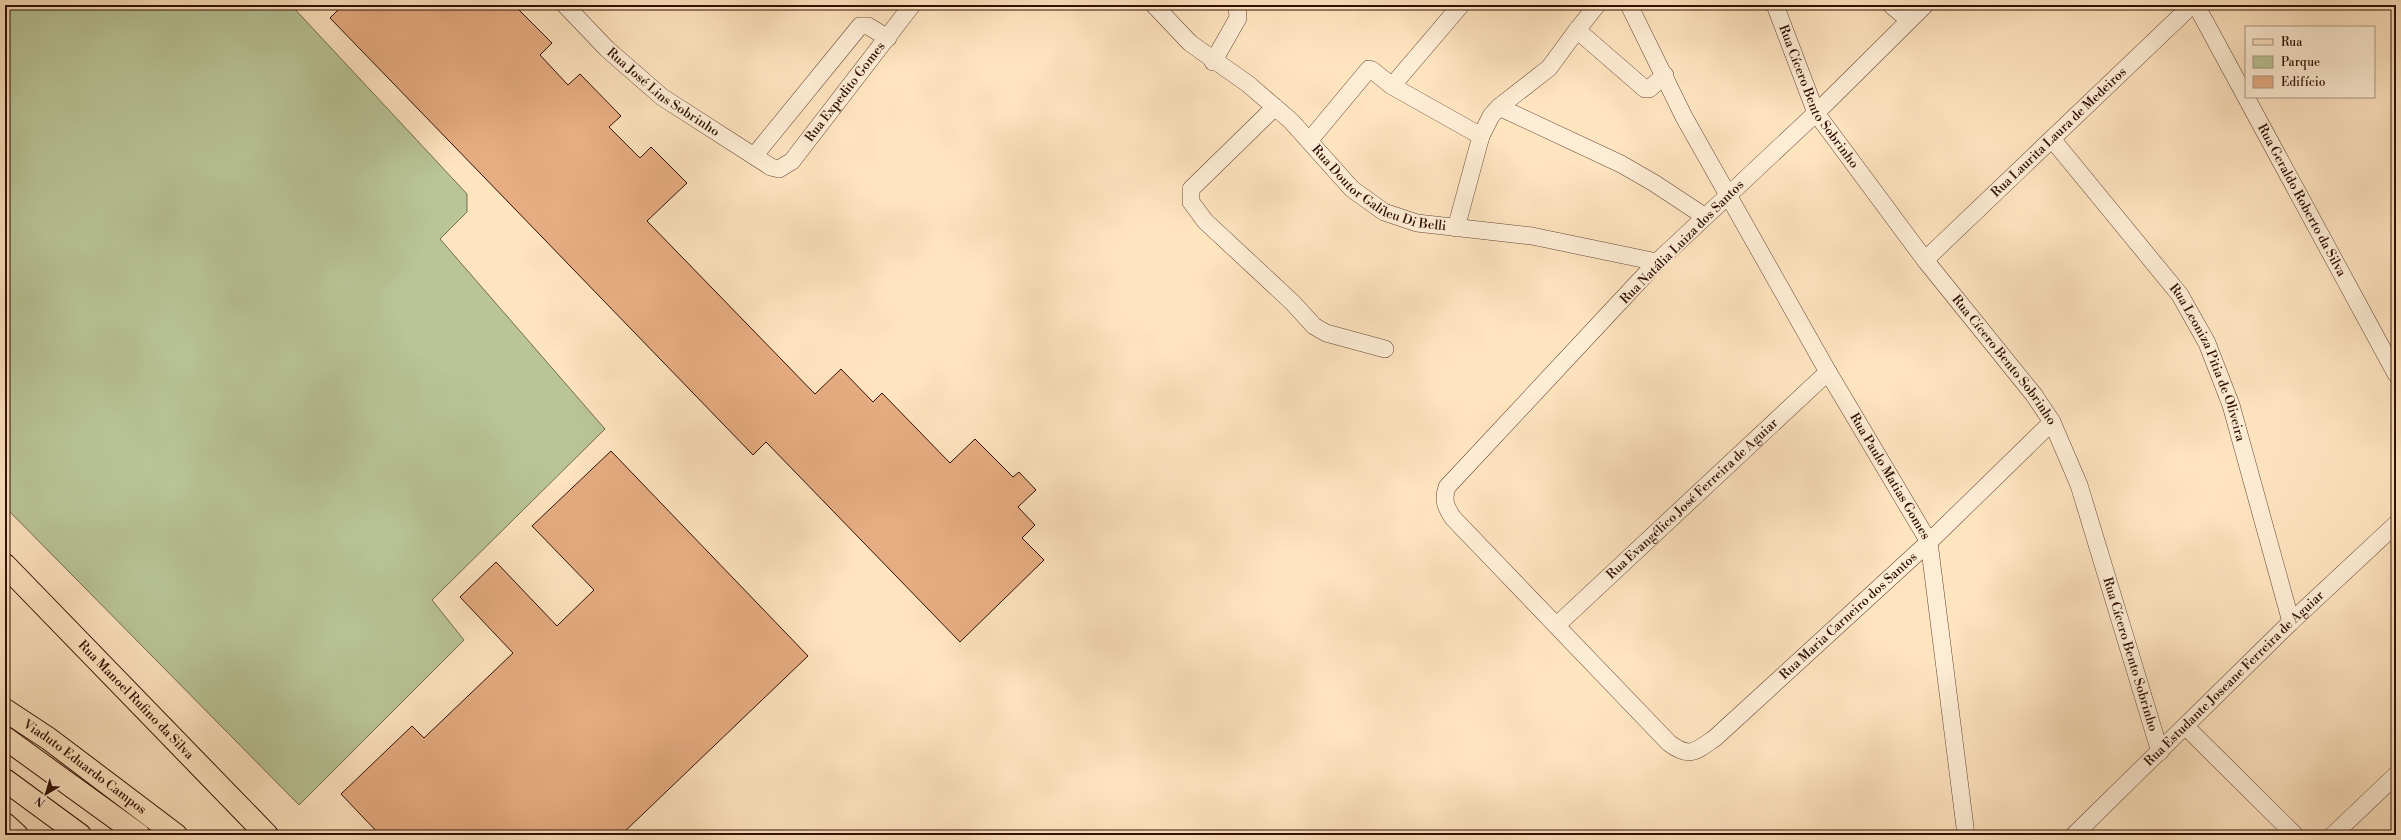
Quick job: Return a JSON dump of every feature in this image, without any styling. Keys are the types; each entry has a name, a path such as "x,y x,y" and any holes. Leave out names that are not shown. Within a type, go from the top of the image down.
{"main road":[{"name":"Rua Manoel Rufino da Silva","path":"5,565 267,835"},
{"name":"Viaduto Eduardo Campos","path":"5,710 49,739 170,830"},
{"name":"Viaduto Eduardo Campos","path":"5,738 138,835"},
{"path":"5,780 80,835"},
{"path":"5,824 17,835"}],"street":[{"name":"Rua José Lins Sobrinho","path":"565,5 607,49 662,97 772,167"},
{"name":"Rua Expedito Gomes","path":"772,167 779,169 792,161 912,5"},
{"name":"Rua Doutor Galileu Di Belli","path":"1154,5 1190,43 1214,62 1248,84 1275,107 1309,141 1352,189 1384,212 1418,223 1532,236 1658,262"},
{"path":"1214,62 1238,18 1237,5"},
{"path":"1392,86 1461,5"},
{"path":"1456,228 1481,136 1491,116 1499,107 1549,68 1597,5"},
{"name":"Rua Paulo Matias Gomes","path":"1629,5 1665,75 1684,117 1828,372 1929,542 1966,835"},
{"name":"Rua Cícero Bento Sobrinho","path":"1775,5 1816,113 1925,260 2034,395 2052,422 2079,485 2160,752"},
{"path":"1892,5 1909,20"},
{"name":"Rua Natália Luiza dos Santos","path":"1447,487 1658,262 1704,216 1816,113 1925,5"},
{"name":"Rua Laurita Laura de Medeiros","path":"1925,260 2192,5"},
{"name":"Rua Geraldo Roberto da Silva","path":"2196,5 2245,95"},
{"path":"754,156 860,26 868,26 888,38"},
{"path":"1577,30 1644,89 1649,89 1665,75"},
{"path":"1309,141 1367,70 1372,70 1392,86 1481,136"},
{"name":"Rua Geraldo Roberto da Silva","path":"2246,98 2396,374"},
{"path":"1275,107 1191,189 1191,202 1205,221 1293,303 1314,326 1326,333 1385,349"},
{"path":"1499,107 1621,164 1654,182 1704,216"},
{"name":"Rua Leoniza Pitia de Oliveira","path":"2052,139 2180,295 2207,343 2231,406 2291,622"},
{"name":"Rua Evangélico José Ferreira de Aguiar","path":"1557,625 1828,372"},
{"name":"Rua Maria Carneiro dos Santos","path":"1447,487 1444,500 1446,507 1453,518 1670,743 1682,752 1692,753 1715,738 1929,542 2052,422"},
{"name":"Rua Estudante Joseane Ferreira de Aguiar","path":"2074,835 2186,727 2291,622 2396,524"},
{"path":"2186,727 2295,835"},
{"path":"2333,835 2396,775"}],"green space":[{"path":"5,5 291,5 467,194 467,212 440,239 605,429 432,600 464,640 299,805 5,507"}],"building":[{"path":"343,5 514,5 552,43 540,55 568,85 580,74 621,116 609,127 640,158 651,147 687,183 647,221 815,394 841,369 873,402 882,393 950,463 975,439 1013,477 1019,472 1036,490 1018,507 1035,525 1022,538 1044,560 960,642 766,442 753,455 330,18"},
{"path":"611,451 808,656 621,835 380,835 341,794 412,726 424,738 513,653 460,597 496,562 557,626 594,590 532,526"}]}
